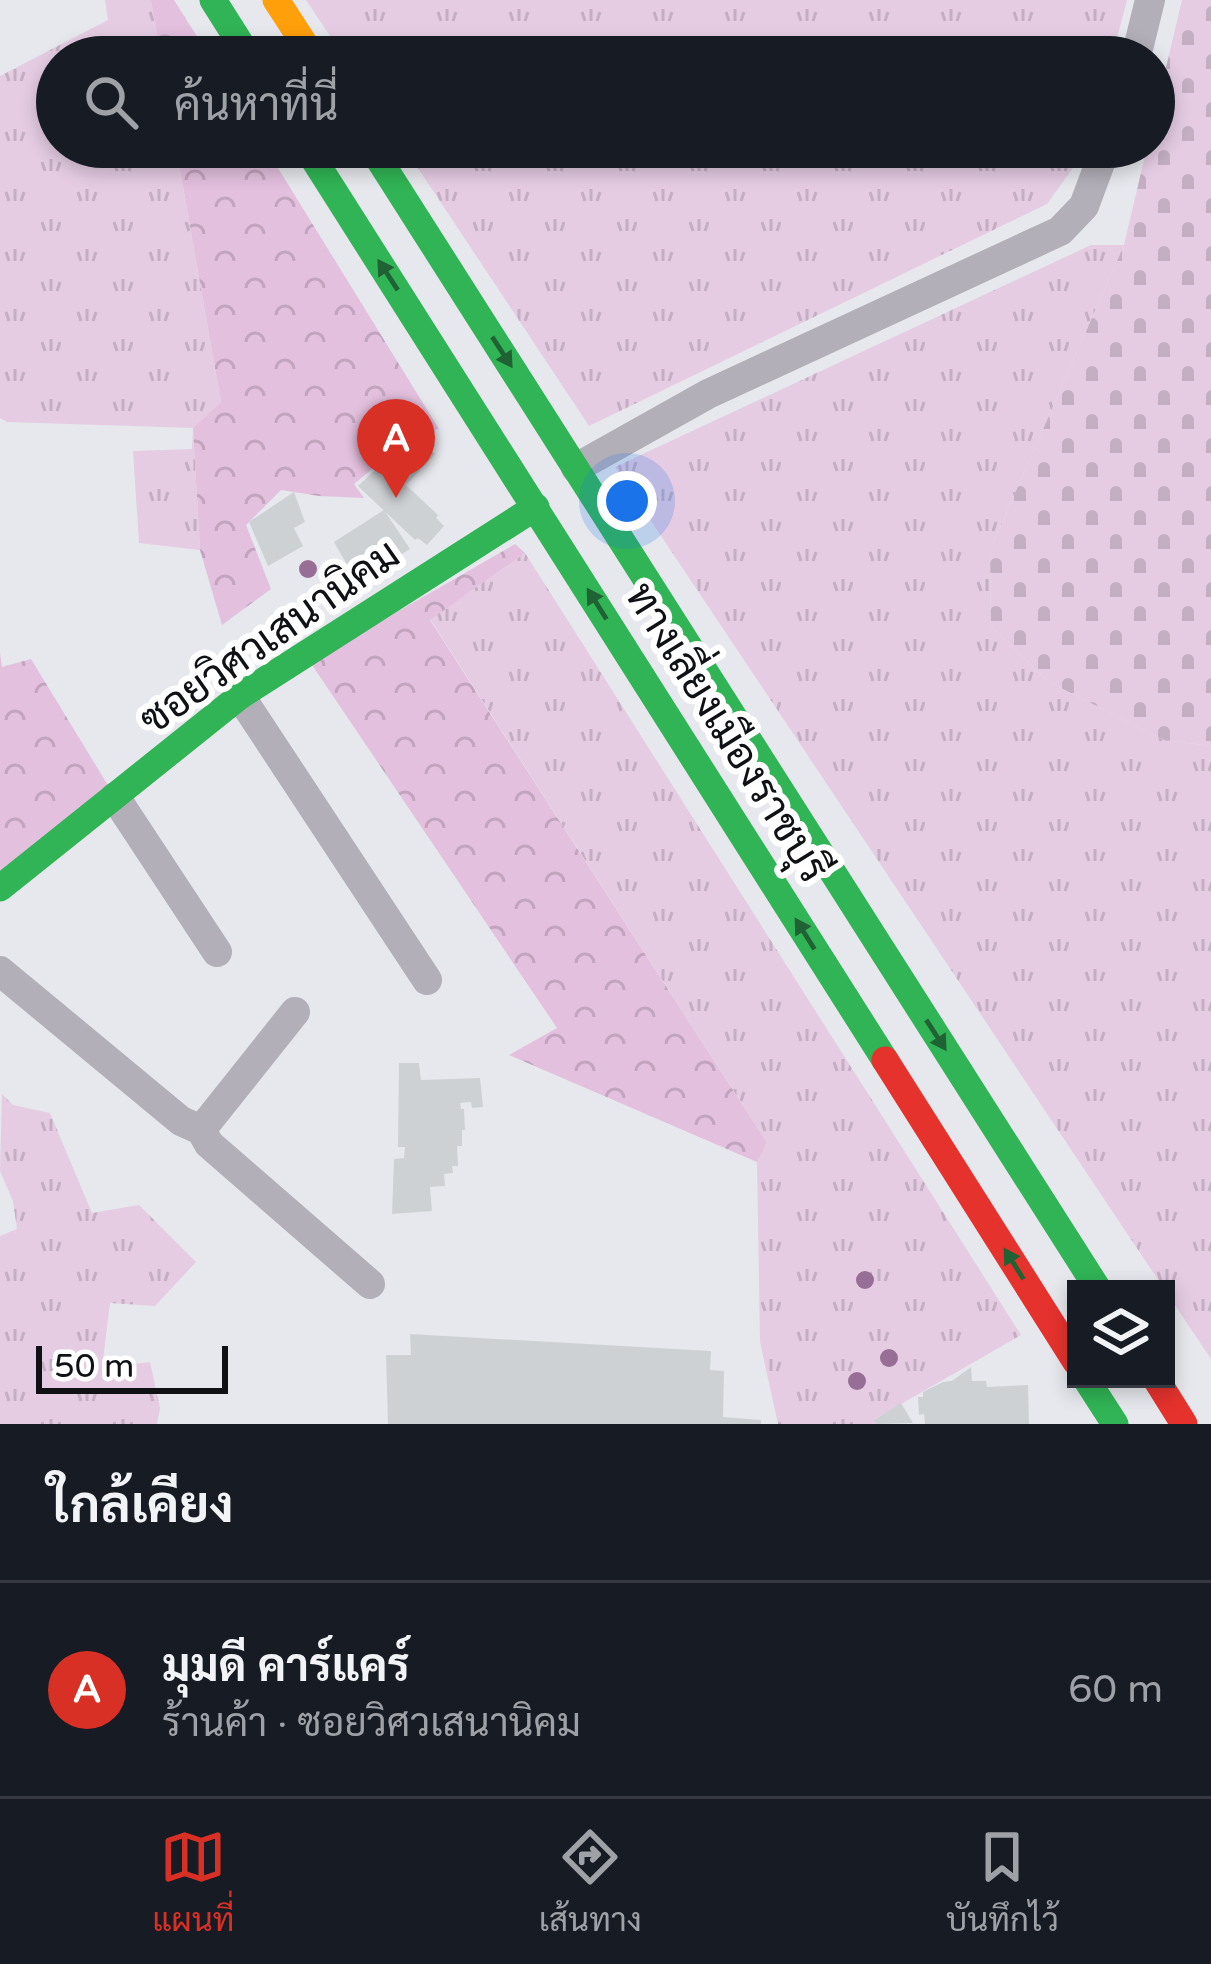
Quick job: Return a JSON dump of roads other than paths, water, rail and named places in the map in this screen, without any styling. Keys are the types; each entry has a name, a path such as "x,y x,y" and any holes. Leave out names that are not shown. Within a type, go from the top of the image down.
{"main road":[{"path":"213,0 236,36"},
{"path":"276,0 299,36"},
{"name":"ทางเลี่ยงเมืองราชบุรี","path":"319,168 1067,1348"},
{"name":"ทางเลี่ยงเมืองราชบุรี","path":"384,168 1092,1280"},
{"name":"ซอยวิศวเสนานิคม","path":"0,888 240,696 536,507"},
{"path":"1092,1388 1115,1424"},
{"path":"1162,1388 1184,1424"}],"street":[{"path":"1141,36 1150,0"},
{"path":"577,468 708,394 1060,231 1084,206 1098,168"},
{"path":"240,696 427,980"},
{"path":"116,797 217,952"},
{"path":"0,971 181,1120 200,1130 209,1144 370,1284"},
{"path":"200,1130 295,1012"}],"place":[{"name":"มุมดี คาร์แคร์","path":"396,498"}]}
